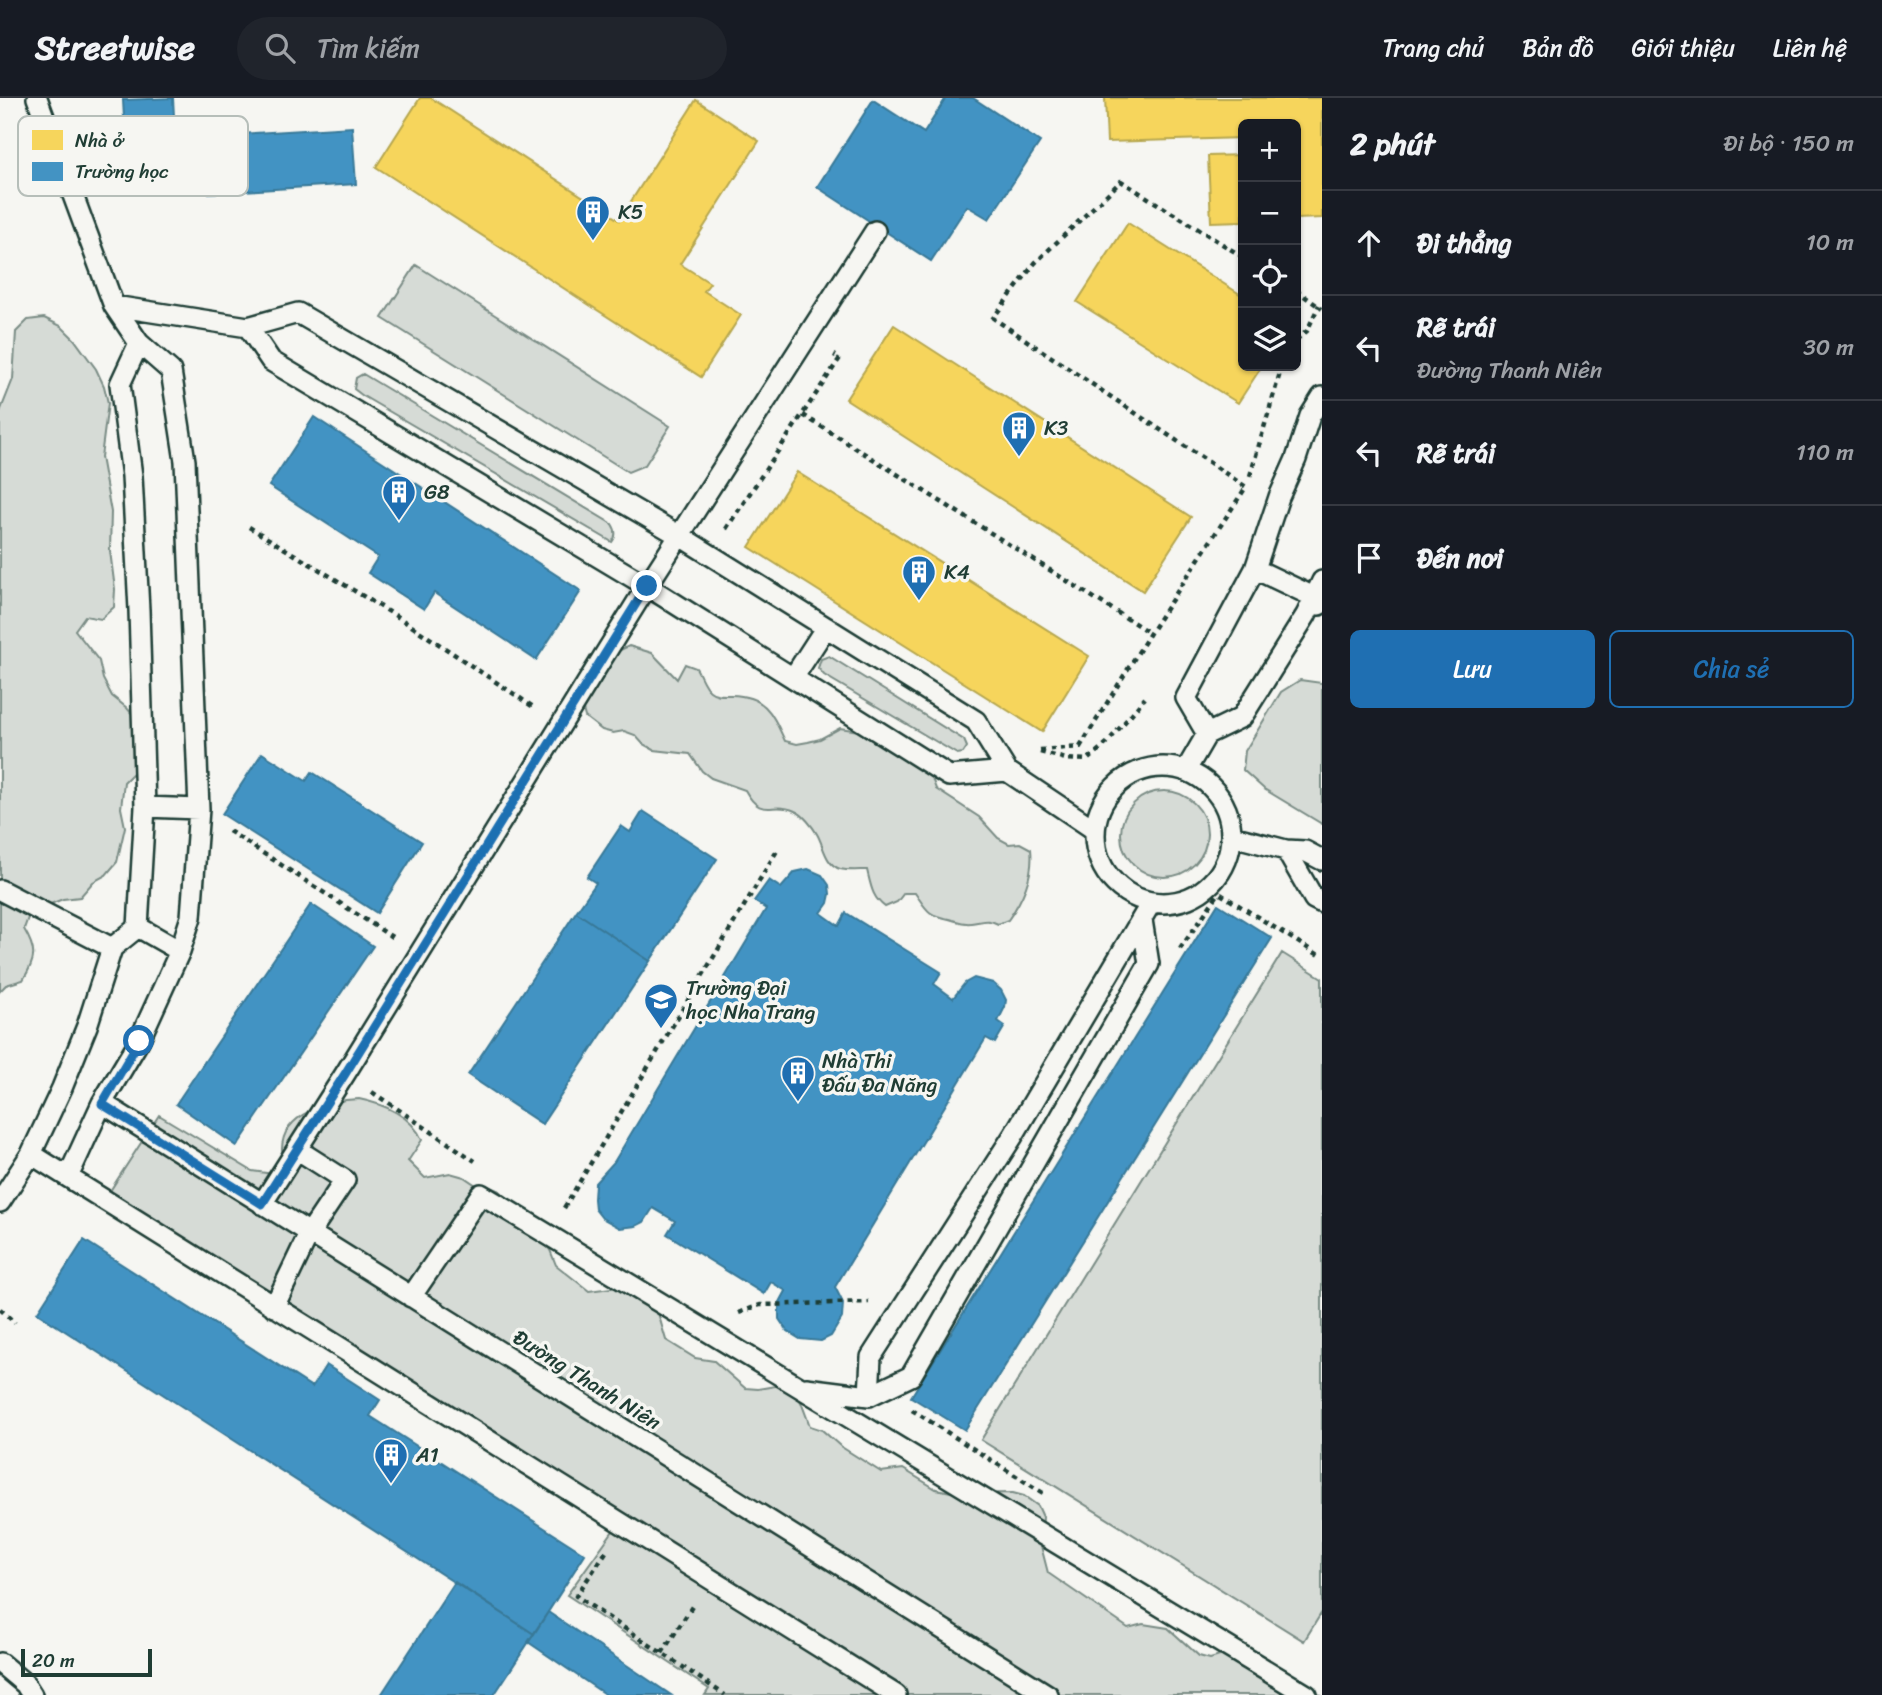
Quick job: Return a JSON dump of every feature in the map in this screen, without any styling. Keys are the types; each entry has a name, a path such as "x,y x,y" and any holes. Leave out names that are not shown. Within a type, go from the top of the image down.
{"lane":[{"path":"37,98 44,116"},
{"path":"68,1177 102,1104 139,1041 180,951 191,917 199,808 185,461 171,371 139,343 114,306 73,196"},
{"path":"262,1204 647,586 875,231"},
{"path":"114,306 248,327 298,313 680,536 976,721 1007,771 1095,830"},
{"path":"248,327 271,361 647,586 949,776 1007,771"},
{"path":"0,1202 31,1154 72,1063 112,948 138,927 145,807 132,476 120,384 139,343"},
{"path":"1207,734 1186,698 1255,569 1310,416 1322,397"},
{"path":"1186,770 1207,734 1242,718 1320,594 1255,569"},
{"path":"793,678 826,627"},
{"path":"797,1387 869,1396 911,1376 1149,964 1147,911 1139,899 1115,883 1098,854 1095,830 1100,809 1116,785 1140,771 1163,766 1186,770 1211,786 1225,805 1233,836 1223,869 1201,893 1147,911 1013,1136 871,1357 869,1396"},
{"path":"145,807 199,808"},
{"path":"1233,836 1286,850 1305,851 1322,860"},
{"path":"1286,850 1314,899 1322,903"},
{"path":"0,890 112,948"},
{"path":"138,927 180,951"},
{"name":"Đường Thanh Niên","path":"102,1104 1048,1695"},
{"path":"1013,1136 1039,1154"},
{"path":"274,1307 309,1234 345,1180 298,1150"},
{"path":"31,1154 896,1695"},
{"path":"411,1297 481,1195 1307,1695"},
{"path":"0,1663 25,1684 32,1695"}],"path":[{"path":"1238,254 1121,181 1035,263 993,318 1246,487"},
{"path":"1301,293 1321,307 1307,331 1301,336"},
{"path":"719,540 840,358 806,338"},
{"path":"1145,698 1107,743 1087,760 1066,759 1035,750 1080,747 1150,633 1246,487 1281,371"},
{"path":"803,415 1150,633"},
{"path":"249,527 401,619 536,708 529,720"},
{"path":"228,831 395,939 401,930"},
{"path":"558,1217 778,849"},
{"path":"1176,955 1198,919 1219,893 1322,957"},
{"path":"345,1074 480,1164"},
{"path":"729,1318 760,1305 873,1302"},
{"path":"0,1309 15,1323"},
{"path":"911,1409 1052,1499"},
{"path":"612,1542 576,1595 725,1695"},
{"path":"662,1653 698,1598"}],"shaded area":[{"path":"416,265 670,426 645,465 628,472 382,318"},
{"path":"44,318 61,326 74,339 96,369 108,403 101,457 111,512 110,551 115,589 114,607 101,619 85,616 75,630 99,661 103,679 112,696 138,721 136,770 124,782 121,808 125,827 117,862 80,897 63,899 30,912 24,929 33,949 30,966 23,980 6,985 0,991 0,412 13,379 16,332 28,320"},
{"path":"363,374 612,524 614,540 612,542 363,396 354,389 356,378"},
{"path":"629,646 652,653 677,679 685,664 696,668 712,693 743,696 760,703 771,714 785,741 797,744 808,742 840,728 865,732 930,773 936,789 979,817 998,838 1009,844 1020,843 1031,849 1031,868 1026,886 1008,920 998,924 988,921 962,923 936,916 928,911 915,893 904,893 897,902 885,907 875,895 867,870 835,867 828,859 815,831 798,813 787,808 757,805 745,790 711,778 702,771 690,754 654,750 643,744 635,735 624,731 613,733 602,730 585,717 582,706 606,651 618,651"},
{"path":"829,656 964,740 967,747 963,753 957,754 824,675 818,668 821,659"},
{"path":"1300,680 1322,683 1322,824 1264,789 1243,770 1245,751 1281,692"},
{"path":"1164,791 1181,794 1195,803 1204,817 1207,834 1204,851 1195,865 1181,874 1164,877 1147,874 1133,865 1124,851 1121,834 1124,817 1133,803 1147,794"},
{"path":"1282,953 1322,978 1322,1612 1304,1641 981,1440"},
{"path":"359,1099 396,1112 411,1124 422,1140 408,1161 425,1178 450,1173 464,1177 476,1185 500,1191 510,1200 522,1225 541,1239 550,1250 556,1265 589,1291 626,1286 656,1306 666,1340 695,1358 714,1361 745,1388 781,1385 793,1390 801,1402 810,1426 822,1430 840,1446 881,1472 903,1469 936,1489 961,1494 1013,1493 1024,1496 1038,1506 1043,1517 1041,1546 1048,1573 1128,1628 1143,1624 1168,1628 1199,1656 1210,1659 1233,1652 1312,1694 1322,1695 705,1695 709,1689 567,1595 620,1521 110,1191 159,1115 252,1171 288,1176 282,1149 290,1126 310,1111 322,1106"}],"building: Nhà ở":[{"name":"K5","path":"420,98 431,98 619,220 696,100 759,141 680,264 710,283 704,291 741,315 701,377 376,167"},
{"path":"1105,98 1322,98 1322,218 1301,219 1301,119 1238,119 1238,138 1107,142"},
{"path":"1238,155 1238,221 1211,222 1208,156"},
{"path":"1128,223 1238,293 1238,371 1259,371 1238,403 1077,302"},
{"name":"K3","path":"894,325 1191,517 1143,591 846,399"},
{"name":"K4","path":"797,472 1089,656 1042,732 749,547"}],"building: Trường học":[{"path":"173,98 174,116 124,116 123,100"},
{"path":"946,98 973,98 1040,142 989,219 967,206 931,261 817,187 873,100 924,133"},
{"path":"352,127 356,184 248,191 248,133"},
{"name":"G8","path":"314,417 581,591 536,660 434,593 424,609 368,573 378,557 269,486"},
{"path":"262,753 306,781 312,772 422,842 377,913 222,814"},
{"path":"643,811 717,859 650,961 576,912 596,883 587,877 621,826 630,832"},
{"name":"Nhà Thi Đấu Đa Năng","path":"808,869 822,875 829,885 828,903 821,913 839,926 846,913 941,972 934,984 953,998 965,983 974,978 993,983 1001,990 1006,1000 998,1021 1005,1026 995,1043 986,1038 835,1287 843,1303 842,1318 831,1336 821,1341 800,1339 787,1331 779,1319 779,1304 786,1291 771,1282 764,1294 667,1234 675,1221 653,1208 644,1222 620,1228 602,1218 595,1209 594,1199 595,1183 614,1162 766,909 754,901 769,880 781,888 795,872"},
{"path":"311,904 373,946 237,1146 176,1104"},
{"path":"1218,904 1272,938 965,1430 911,1397"},
{"path":"576,912 650,961 542,1124 468,1075"},
{"name":"A1","path":"84,1240 312,1387 326,1365 380,1400 370,1416 585,1554 534,1634 37,1313"},
{"path":"455,1582 534,1634 494,1695 381,1695"},
{"path":"548,1612 671,1695 606,1695 528,1642"}],"place":[{"name":"K5","path":"593,242"},
{"name":"K3","path":"1019,458"},
{"name":"G8","path":"399,522"},
{"name":"K4","path":"919,602"},
{"name":"Trường Đại học Nha Trang","path":"661,1030"},
{"name":"Nhà Thi Đấu Đa Năng","path":"798,1103"},
{"name":"A1","path":"391,1485"}],"route":[{"path":"139,1041 102,1104 262,1204 647,586"}]}
